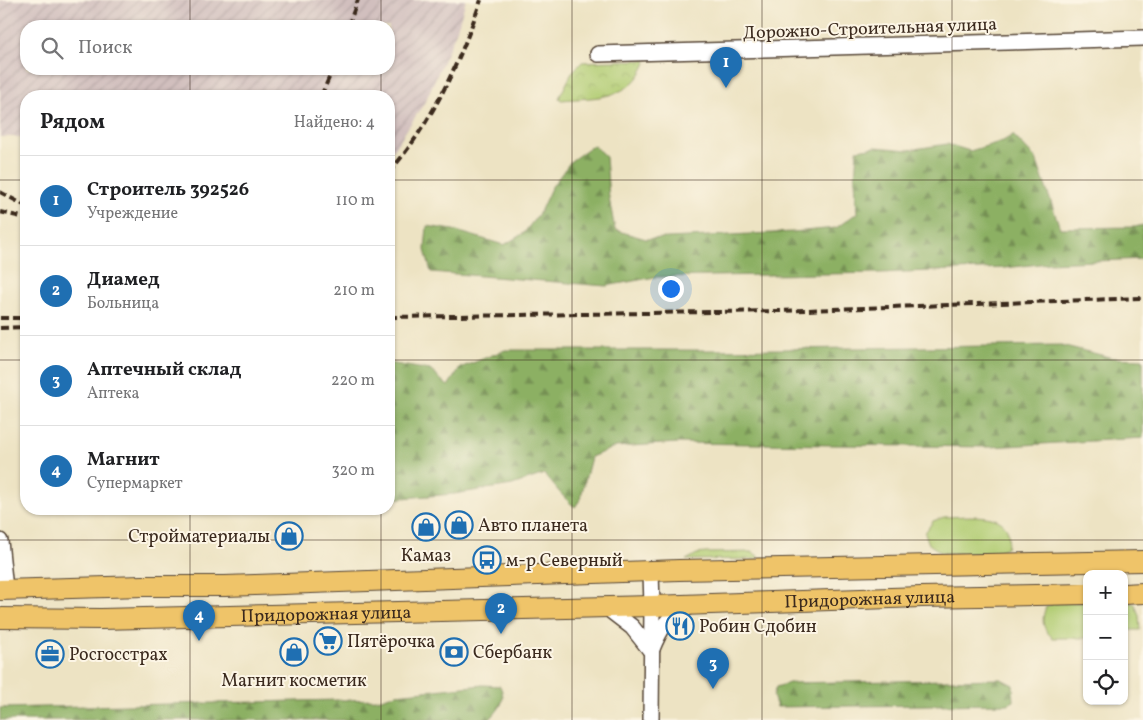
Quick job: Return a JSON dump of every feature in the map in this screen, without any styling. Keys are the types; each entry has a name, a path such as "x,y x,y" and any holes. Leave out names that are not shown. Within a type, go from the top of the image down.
{"main road":[{"path":"3,590 143,586 234,586 651,572 1143,561"},
{"path":"1128,594 1143,593"},
{"name":"Придорожная улица","path":"0,618 100,619 1083,594"}],"street":[{"name":"Дорожно-Строительная улица","path":"598,54 1143,38"},
{"path":"0,541 3,590"},
{"path":"651,572 651,720"},
{"path":"651,651 662,627 668,619 692,605"},
{"path":"606,607 632,627 651,651"}],"shaded area":[{"path":"0,0 466,0 456,32 425,102 395,147 395,90 20,90 20,137 0,137"}],"green space":[{"path":"647,60 632,83 623,90 600,97 561,100 559,98 573,71 582,62"},
{"path":"1013,135 1036,159 1060,228 1135,227 1143,225 1143,259 1048,263 1005,268 881,273 655,277 606,286 431,272 425,250 427,226 453,230 504,245 524,233 540,212 551,188 571,161 593,145 606,157 609,198 615,230 646,239 793,232 836,228 857,213 855,179 857,150 876,147 908,150 947,144 970,151 1003,141"},
{"path":"1061,345 1113,358 1143,359 1143,438 990,447 678,443 615,447 591,457 580,500 575,507 544,474 512,485 454,494 395,499 395,364 430,370 448,386 460,368 505,350 712,350"},
{"path":"977,516 998,520 1005,526 1008,535 1007,547 993,554 942,553 929,544 925,533 933,521 944,517"},
{"path":"752,552 758,556 757,559 686,560 697,554"},
{"path":"1083,602 1083,638 1053,638 1047,631 1043,616 1046,607 1053,603"},
{"path":"1128,602 1135,604 1139,616 1140,630 1128,632"},
{"path":"1001,679 1013,685 1014,701 1008,704 777,707 773,696 776,687 789,683"},
{"path":"483,685 500,686 503,696 501,704 489,720 0,720 0,708 381,699 396,694"}],"railway":[{"path":"350,20 358,0"},
{"path":"395,164 419,133 443,91 464,46 481,0"},
{"path":"324,90 330,75"},
{"path":"0,192 20,203"},
{"path":"0,212 20,217"},
{"path":"395,317 778,311 1143,298"},
{"path":"0,318 20,318"},
{"path":"0,328 20,327"}],"place":[{"name":"Строитель 392526","path":"726,88"},
{"name":"Авто планета","path":"459,525"},
{"name":"Камаз","path":"426,527"},
{"name":"Стройматериалы","path":"289,536"},
{"name":"м-р Северный","path":"487,560"},
{"name":"Робин Сдобин","path":"680,626"},
{"name":"Диамед","path":"501,634"},
{"name":"Магнит","path":"199,641"},
{"name":"Пятёрочка","path":"328,641"},
{"name":"Магнит косметик","path":"294,652"},
{"name":"Сбербанк","path":"454,652"},
{"name":"Росгосстрах","path":"50,654"},
{"name":"Аптечный склад","path":"713,689"}]}
